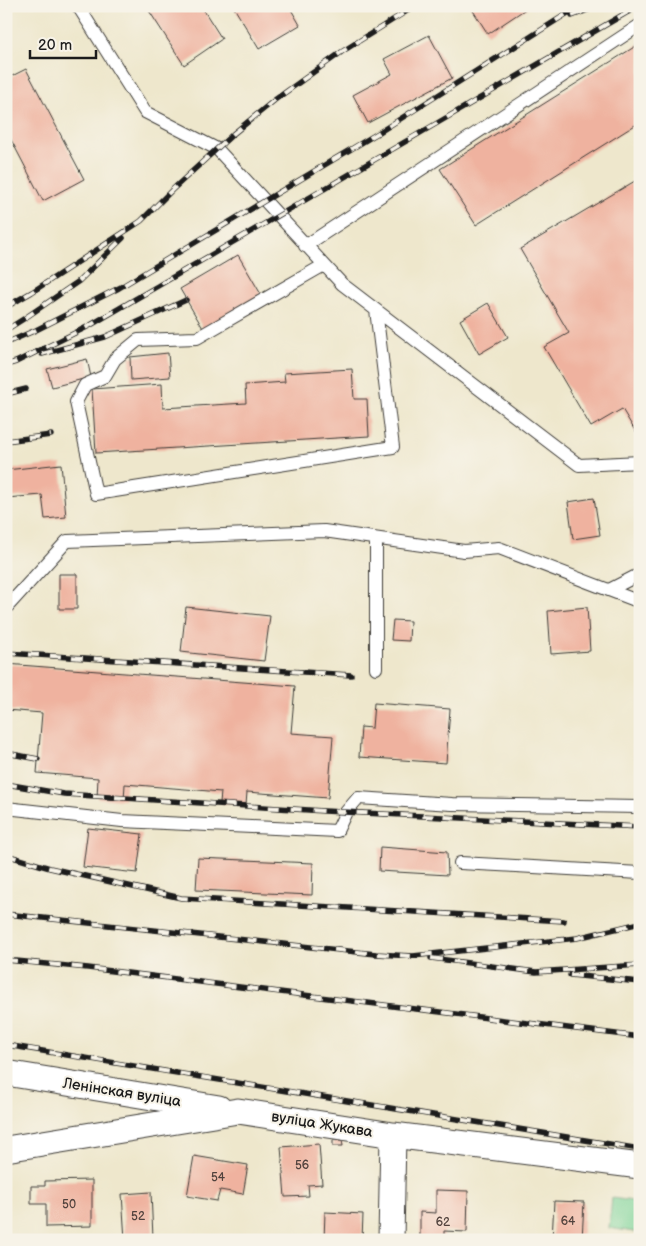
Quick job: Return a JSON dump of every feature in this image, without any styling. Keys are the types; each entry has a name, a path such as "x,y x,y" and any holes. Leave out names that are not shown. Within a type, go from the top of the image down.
{"street":[{"name":"Ленінская вуліца","path":"6,1073 238,1111"},
{"name":"вуліца Жукава","path":"6,1149 238,1111 393,1135 640,1166"},
{"path":"391,1240 393,1135"}],"lane":[{"path":"78,6 145,112 217,149 342,284 579,465 640,462"},
{"path":"306,246 640,25"},
{"path":"324,265 197,338 138,340 115,359 105,376 85,386 76,402 96,494 393,448 376,310"},
{"path":"6,608 67,541 324,531 464,551 499,548 640,602"},
{"path":"376,538 376,668"},
{"path":"609,590 640,574"},
{"path":"6,808 122,821 337,830 346,812 358,798 452,804 640,807"},
{"path":"460,863 640,874"}],"green space":[{"path":"612,1198 640,1202 640,1233 609,1228"}],"building":[{"path":"146,6 201,6 222,39 184,65"},
{"path":"233,6 289,6 300,25 259,49"},
{"path":"470,6 530,6 488,34"},
{"path":"429,35 452,78 368,123 353,95 392,74 384,59"},
{"path":"639,44 640,122 476,225 440,169"},
{"path":"26,69 84,179 43,201 6,130 6,79"},
{"path":"640,178 640,439 622,409 591,427 544,347 569,333 520,249"},
{"path":"238,255 262,296 204,330 180,289"},
{"path":"488,303 508,337 479,354 460,320"},
{"path":"168,353 170,377 131,380 130,357"},
{"path":"87,359 91,377 52,387 47,369"},
{"path":"352,369 354,399 367,399 369,436 96,453 92,389 162,384 163,408 246,403 245,385 285,382 284,373"},
{"path":"61,464 66,517 45,519 42,495 6,498 6,470"},
{"path":"594,498 600,535 573,539 568,502"},
{"path":"59,574 77,574 77,609 59,609"},
{"path":"186,607 270,616 264,661 181,652"},
{"path":"587,607 590,651 551,654 548,611"},
{"path":"393,620 410,621 409,641 391,640"},
{"path":"6,664 295,686 291,733 333,736 328,798 247,792 246,805 220,803 221,792 125,784 124,800 97,798 98,778 37,773 42,713 6,710"},
{"path":"374,703 450,709 446,763 359,757 361,727 372,728"},
{"path":"88,828 142,834 137,873 83,867"},
{"path":"380,847 447,852 448,875 379,871"},
{"path":"198,858 313,863 312,895 196,890"},
{"path":"333,1140 342,1140 343,1146 333,1146"},
{"path":"319,1144 322,1184 308,1185 309,1196 285,1197 281,1147"},
{"path":"194,1156 248,1165 243,1194 220,1190 217,1201 187,1196"},
{"path":"92,1180 92,1226 46,1227 46,1204 31,1204 31,1186 45,1186 45,1181"},
{"path":"436,1190 468,1191 467,1232 444,1231 444,1240 420,1239 420,1212 436,1213"},
{"path":"151,1192 153,1238 125,1240 122,1194"},
{"path":"554,1201 584,1202 582,1240 552,1240"},
{"path":"325,1212 363,1214 362,1240 324,1240"}],"railway":[{"path":"6,307 141,221 233,134 276,99 343,51 415,6"},
{"path":"6,343 119,288 378,133 579,6"},
{"path":"572,16 598,6"},
{"path":"6,365 16,362 89,326 638,6"},
{"path":"6,330 79,281 123,238"},
{"path":"42,354 105,337 186,300"},
{"path":"6,394 26,389"},
{"path":"6,441 51,435"},
{"path":"6,653 351,675"},
{"path":"6,753 38,759"},
{"path":"6,784 64,794 324,811 640,827"},
{"path":"6,855 50,868 181,898 564,921"},
{"path":"6,914 376,954 413,956 577,938 640,923"},
{"path":"431,958 536,972 640,965"},
{"path":"6,960 88,968 640,1037"},
{"path":"570,975 640,982"},
{"path":"6,1045 640,1149"}]}
